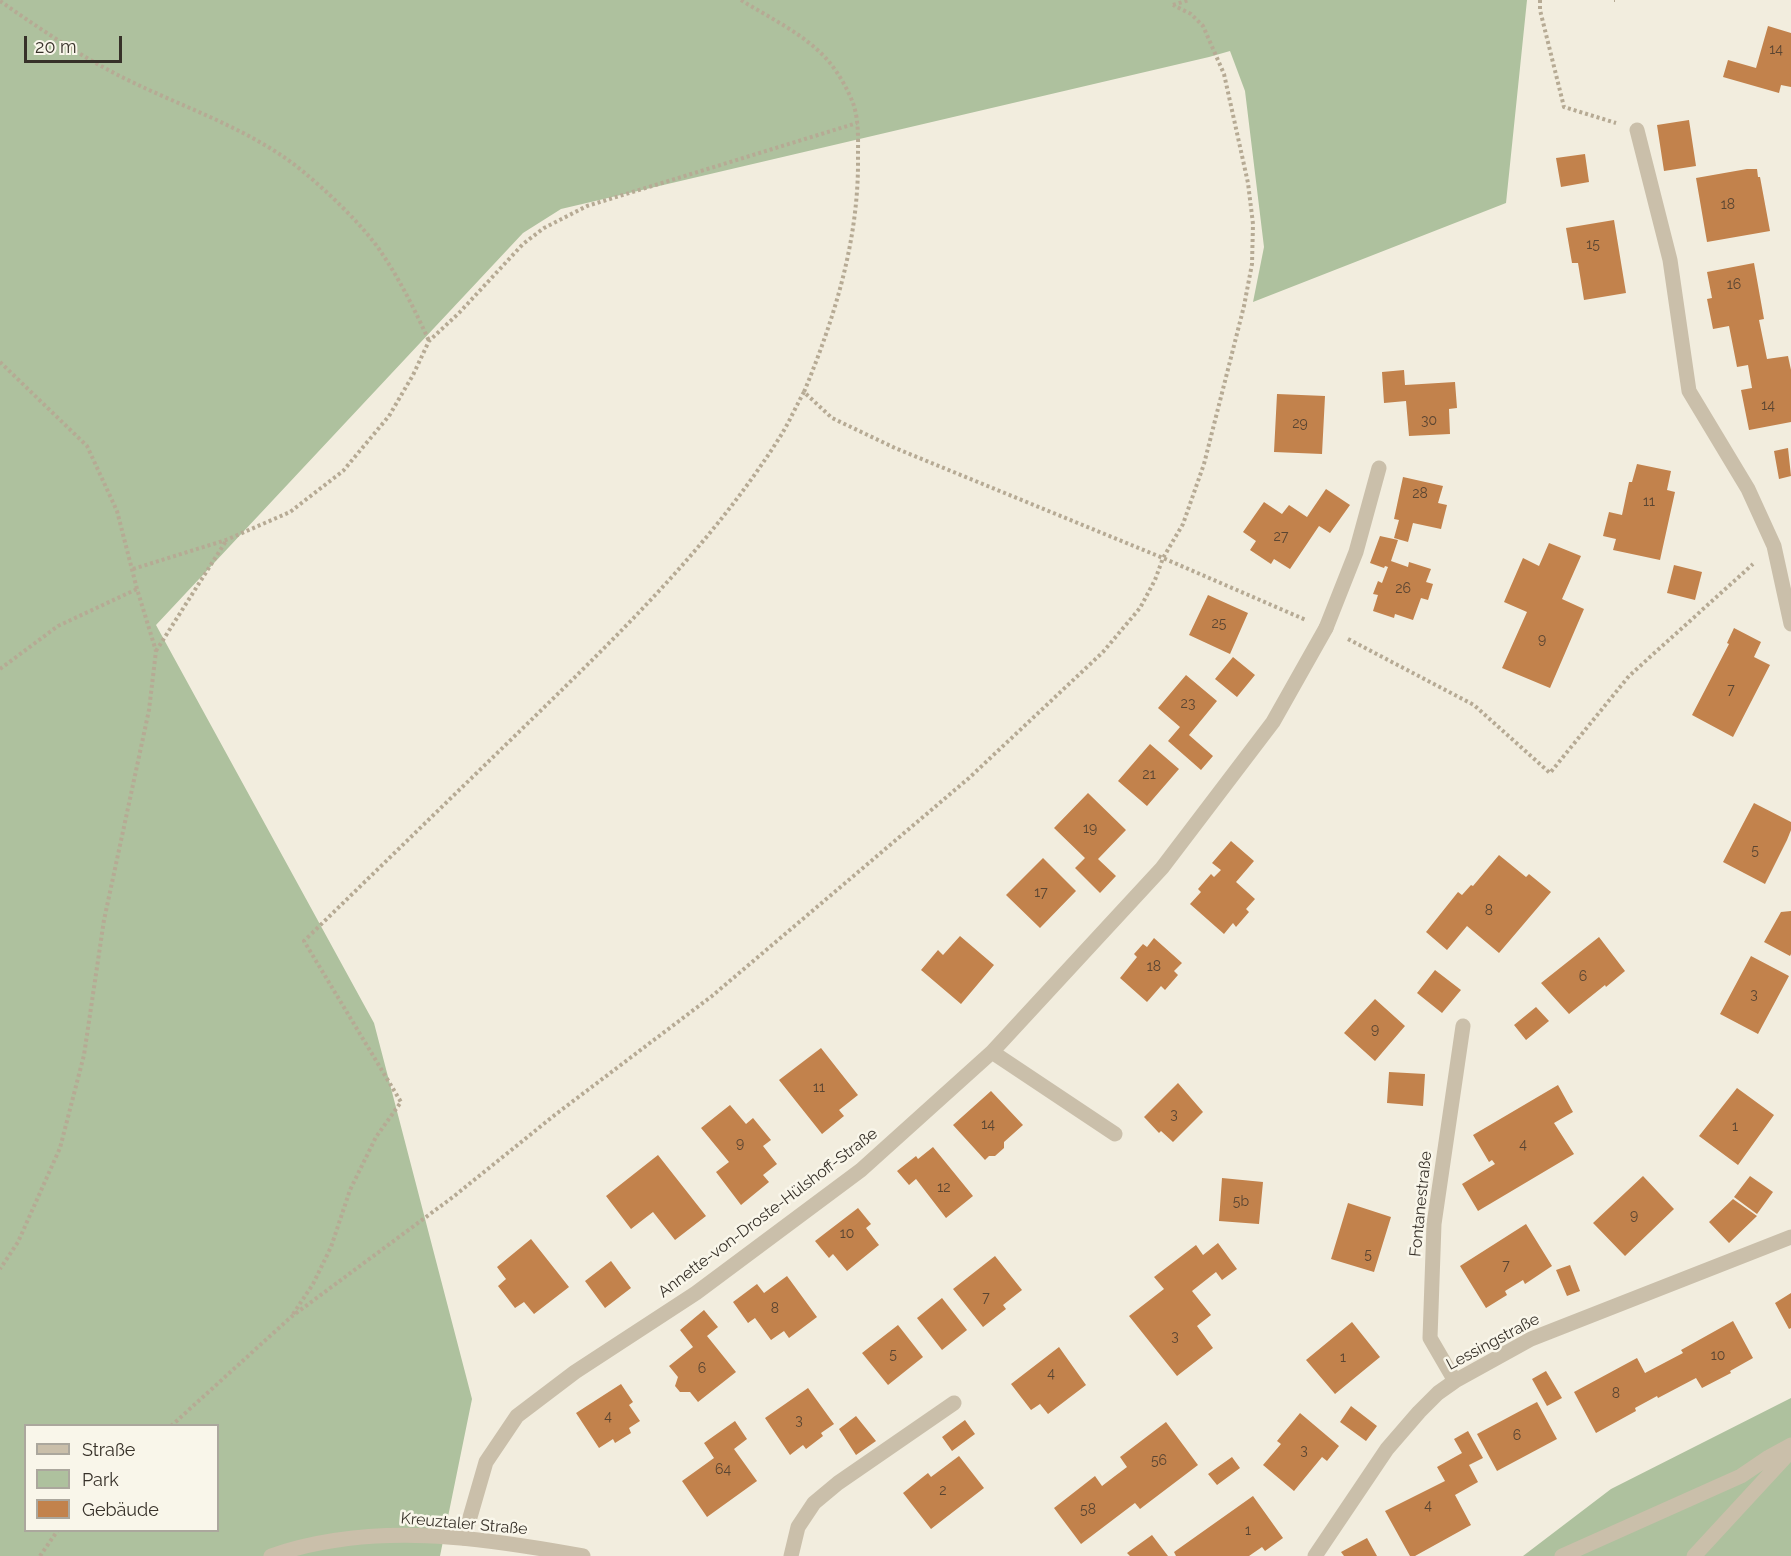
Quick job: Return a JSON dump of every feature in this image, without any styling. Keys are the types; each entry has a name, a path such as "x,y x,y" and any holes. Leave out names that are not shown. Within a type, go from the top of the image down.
{"street":[{"path":"1638,130 1670,260 1689,391 1748,489 1774,546 1791,624"},
{"name":"Annette-von-Droste-Hülshoff-Straße","path":"464,1538 486,1462 517,1416 575,1372 696,1293 861,1170 992,1052 1162,868 1273,722 1326,628 1356,552 1379,468"},
{"name":"Fontanestraße","path":"1455,1381 1430,1338 1434,1224 1463,1026"},
{"path":"992,1052 1115,1134"},
{"name":"Lessingstraße","path":"1315,1556 1387,1449 1438,1393 1455,1381 1531,1339 1791,1237"},
{"path":"791,1556 798,1527 814,1503 838,1483 954,1402"},
{"path":"1562,1556 1742,1476 1791,1444"},
{"path":"1694,1556 1791,1451"},
{"name":"Kreuztaler Straße","path":"271,1556 349,1538 403,1534 464,1538 583,1556"}],"path":[{"path":"291,1317 313,1284 331,1247 350,1190 376,1137 401,1102 304,941 615,638 705,539 778,440 804,392 822,350 839,296 855,226 859,186 857,123 853,102 831,64 812,44 741,0"},
{"path":"172,1424 291,1317 453,1197 556,1114 712,996 969,778 1102,652 1140,608 1155,580 1163,558 1183,524 1204,464 1244,306 1252,264 1253,224 1248,183 1224,74 1203,26 1191,14 1173,5 1189,0"},
{"path":"1540,0 1540,10 1564,107 1638,130"},
{"path":"0,2 80,54 130,81 230,127 274,151 305,172 378,248 410,301 429,341"},
{"path":"133,569 226,540 290,512 343,471 389,416 413,375 429,341 459,314 523,244 544,228 587,206 857,123"},
{"path":"0,362 87,446 117,511 156,651 149,710 104,920 84,1055 60,1148 18,1242 0,1269"},
{"path":"804,392 832,418 895,448 1326,628 1474,705 1550,773 1629,676 1774,546"},
{"path":"156,651 226,540"},
{"path":"0,669 58,626 137,589"},
{"path":"40,1556 57,1532"}],"green space":[{"path":"0,0 1527,0 1506,203 1253,302 1264,247 1245,91 1230,51 561,209 523,233 156,625 374,1023 472,1399 440,1556 0,1556"},
{"path":"1791,1398 1791,1556 1523,1556 1611,1489"}],"building":[{"path":"1768,26 1791,33 1791,87 1781,85 1779,93 1723,77 1728,60 1756,68"},
{"path":"1689,120 1696,166 1664,171 1657,125"},
{"path":"1585,154 1589,182 1561,187 1556,158"},
{"path":"1757,169 1758,177 1760,177 1770,231 1707,242 1696,178"},
{"path":"1614,220 1626,293 1584,300 1578,263 1572,263 1566,228"},
{"path":"1754,263 1764,319 1759,320 1767,359 1788,356 1791,370 1791,422 1749,430 1741,390 1752,388 1748,365 1737,367 1729,326 1713,329 1707,299 1712,298 1707,272"},
{"path":"1404,370 1405,385 1455,382 1457,408 1449,409 1450,434 1409,436 1406,401 1384,403 1382,372"},
{"path":"1277,394 1325,396 1322,454 1274,452"},
{"path":"1788,448 1791,476 1779,479 1774,451"},
{"path":"1637,464 1671,471 1667,490 1675,492 1660,560 1613,550 1616,539 1603,536 1609,512 1622,515 1629,482 1632,482"},
{"path":"1403,477 1443,486 1438,503 1447,505 1441,529 1413,523 1408,542 1394,538 1399,520 1394,519"},
{"path":"1326,489 1350,505 1330,533 1319,526 1290,569 1274,559 1271,564 1250,550 1256,541 1243,532 1264,502 1282,514 1289,505 1307,517"},
{"path":"1380,536 1398,540 1391,561 1408,567 1409,562 1431,569 1426,582 1433,584 1428,600 1421,598 1413,620 1395,614 1394,618 1373,611 1378,595 1373,594 1378,581 1382,583 1388,567 1384,568 1370,563"},
{"path":"1549,543 1581,556 1562,599 1584,609 1550,688 1502,668 1527,612 1504,602 1523,558 1539,566"},
{"path":"1674,565 1702,572 1695,600 1667,593"},
{"path":"1208,595 1248,613 1230,654 1189,635"},
{"path":"1734,628 1761,642 1754,657 1770,665 1733,737 1692,715 1729,644 1727,643"},
{"path":"1233,657 1255,675 1237,697 1215,679"},
{"path":"1186,675 1217,701 1189,735 1213,756 1201,770 1168,741 1180,727 1158,708"},
{"path":"1150,744 1179,769 1147,806 1118,781"},
{"path":"1088,793 1126,830 1098,859 1116,876 1100,893 1075,868 1085,858 1054,828"},
{"path":"1754,803 1791,822 1787,840 1765,884 1723,862"},
{"path":"1231,841 1254,861 1236,882 1255,899 1246,909 1249,912 1236,927 1233,923 1224,934 1190,904 1201,892 1198,889 1211,874 1214,877 1221,870 1212,863"},
{"path":"1499,855 1526,877 1529,874 1551,892 1499,953 1467,926 1447,950 1426,932 1458,892 1462,895 1471,885 1473,886"},
{"path":"1043,858 1076,891 1040,928 1006,895"},
{"path":"1791,911 1790,956 1764,942 1781,912"},
{"path":"960,936 994,965 961,1004 921,970 938,950 943,955"},
{"path":"1599,937 1625,971 1569,1014 1541,983"},
{"path":"1154,938 1182,963 1174,971 1178,975 1165,990 1161,986 1147,1002 1120,978 1137,957 1134,954 1143,944 1147,947"},
{"path":"1751,956 1789,976 1758,1034 1720,1014"},
{"path":"1435,970 1461,990 1442,1013 1417,993"},
{"path":"1375,999 1405,1026 1375,1061 1344,1033"},
{"path":"1536,1007 1549,1021 1526,1040 1514,1025"},
{"path":"821,1048 858,1095 839,1110 844,1116 822,1134 779,1080"},
{"path":"1389,1072 1425,1074 1423,1106 1387,1103"},
{"path":"1178,1083 1203,1112 1173,1142 1161,1131 1159,1133 1144,1117"},
{"path":"1558,1085 1573,1112 1554,1123 1574,1154 1478,1211 1462,1184 1495,1164 1492,1160 1489,1162 1473,1135"},
{"path":"1737,1088 1774,1115 1738,1165 1699,1136"},
{"path":"991,1091 1023,1125 1004,1142 1004,1148 995,1156 989,1156 985,1160 953,1125"},
{"path":"730,1105 746,1124 753,1118 771,1140 763,1146 777,1164 763,1175 769,1182 741,1205 716,1172 729,1162 701,1128"},
{"path":"933,1147 973,1196 946,1218 916,1179 909,1185 897,1171 916,1156 918,1159"},
{"path":"658,1155 706,1216 675,1240 653,1212 631,1229 606,1196"},
{"path":"1643,1176 1674,1209 1625,1256 1593,1223"},
{"path":"1750,1176 1773,1192 1757,1214 1734,1197"},
{"path":"1222,1178 1263,1182 1259,1224 1219,1221"},
{"path":"1733,1199 1757,1216 1729,1243 1709,1222"},
{"path":"1348,1203 1391,1217 1374,1272 1331,1259"},
{"path":"858,1208 871,1224 866,1228 879,1245 847,1271 833,1254 829,1258 815,1241"},
{"path":"1526,1224 1552,1266 1525,1284 1523,1280 1505,1291 1507,1295 1486,1308 1460,1266"},
{"path":"531,1239 569,1287 534,1314 524,1302 515,1308 498,1286 506,1279 497,1267"},
{"path":"1218,1243 1237,1269 1222,1280 1216,1272 1192,1291 1211,1315 1197,1326 1213,1348 1177,1376 1129,1316 1164,1289 1154,1277 1196,1245 1203,1255"},
{"path":"995,1256 1022,1290 1003,1305 1006,1309 983,1327 953,1289"},
{"path":"611,1261 631,1288 605,1308 585,1281"},
{"path":"1570,1265 1580,1291 1567,1296 1556,1270"},
{"path":"787,1276 817,1317 789,1338 784,1331 771,1340 755,1318 748,1323 733,1302 757,1284 764,1293"},
{"path":"1791,1293 1791,1328 1789,1329 1775,1303"},
{"path":"942,1298 967,1330 942,1350 917,1318"},
{"path":"704,1310 718,1327 707,1336 736,1372 698,1402 690,1392 680,1392 675,1386 678,1377 669,1366 693,1347 680,1330"},
{"path":"1733,1321 1753,1358 1702,1388 1696,1378 1658,1398 1657,1396 1635,1408 1636,1411 1596,1433 1574,1392 1637,1358 1645,1373 1683,1353 1681,1350"},
{"path":"1352,1322 1380,1357 1335,1394 1306,1360"},
{"path":"898,1325 923,1357 888,1385 862,1353"},
{"path":"1059,1347 1086,1385 1048,1414 1040,1404 1031,1410 1011,1384"},
{"path":"1546,1371 1562,1398 1547,1406 1532,1379"},
{"path":"621,1384 633,1402 629,1405 640,1421 629,1428 631,1433 615,1443 613,1439 599,1448 576,1413"},
{"path":"808,1388 834,1424 821,1433 823,1436 806,1449 803,1445 790,1455 765,1418"},
{"path":"1537,1402 1557,1439 1497,1471 1477,1434"},
{"path":"1351,1406 1377,1426 1366,1441 1340,1422"},
{"path":"1300,1413 1339,1446 1327,1461 1322,1457 1294,1491 1263,1465 1281,1444 1277,1441"},
{"path":"856,1416 876,1441 856,1455 839,1429"},
{"path":"965,1420 975,1434 952,1451 942,1437"},
{"path":"735,1421 747,1439 734,1449 757,1481 707,1517 682,1481 714,1458 704,1443"},
{"path":"1166,1422 1198,1465 1140,1509 1135,1503 1081,1544 1054,1508 1095,1476 1102,1486 1127,1467 1120,1457"},
{"path":"1468,1431 1483,1458 1469,1465 1478,1482 1455,1495 1471,1525 1415,1556 1410,1556 1385,1511 1445,1481 1437,1467 1462,1453 1454,1439"},
{"path":"959,1456 984,1488 931,1529 903,1493 928,1473 931,1477"},
{"path":"1232,1457 1240,1468 1217,1485 1208,1474"},
{"path":"1253,1496 1283,1538 1265,1551 1262,1547 1249,1556 1176,1556 1174,1552"},
{"path":"1152,1535 1168,1556 1130,1556 1127,1553"},
{"path":"1367,1538 1377,1556 1344,1556 1341,1552"}]}
